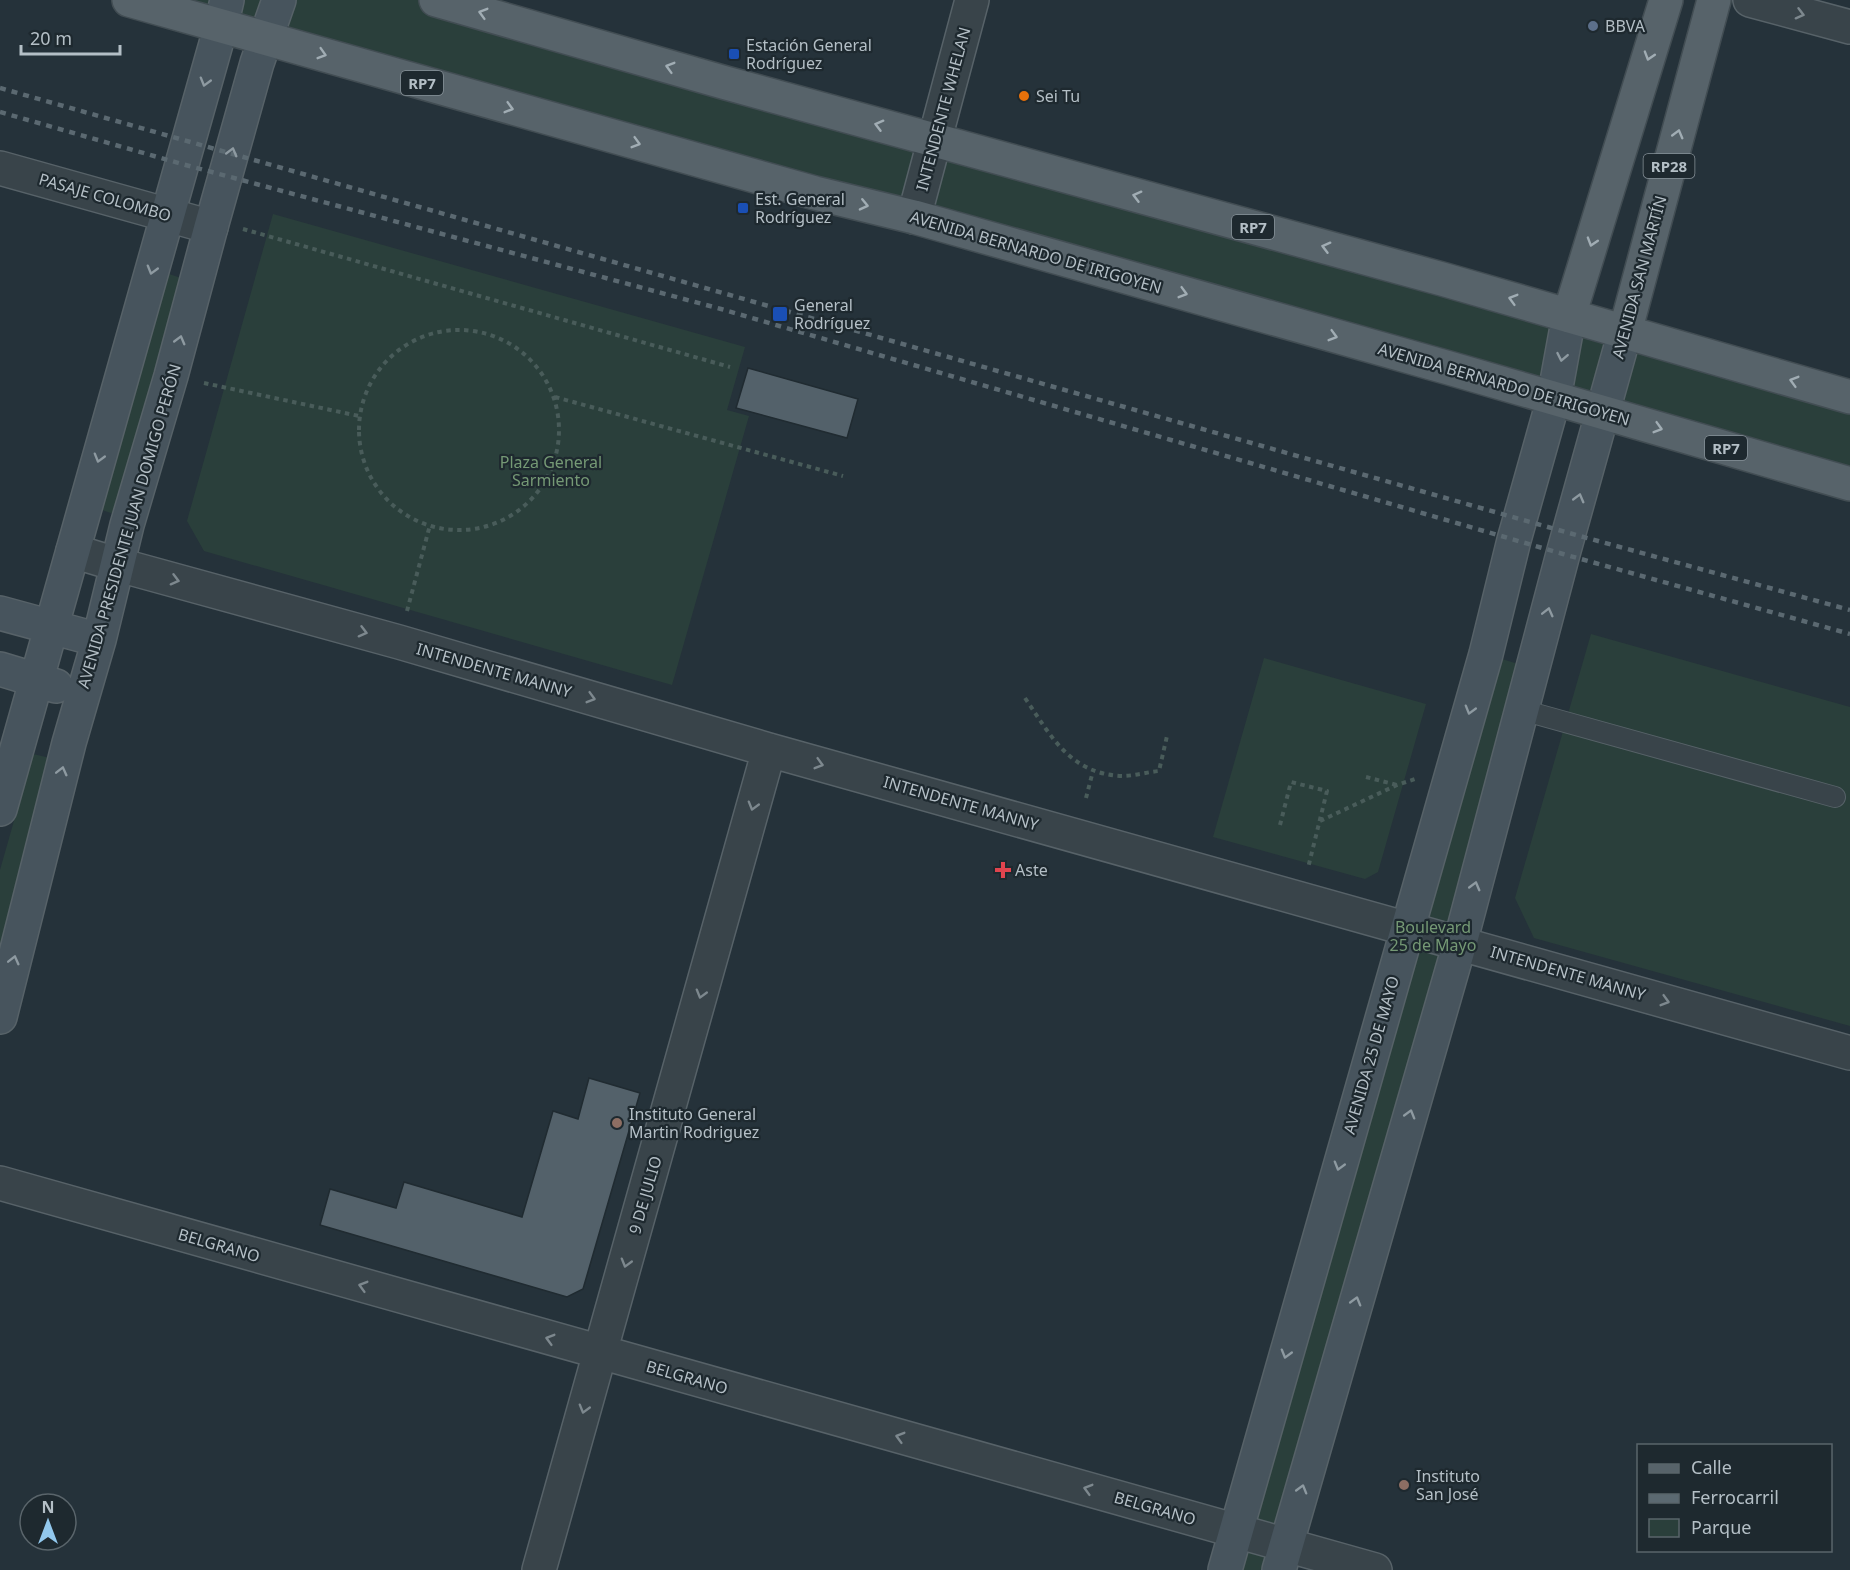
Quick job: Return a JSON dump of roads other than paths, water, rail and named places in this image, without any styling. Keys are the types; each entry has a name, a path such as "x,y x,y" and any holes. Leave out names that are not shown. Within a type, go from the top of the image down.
{"main road":[{"name":"RP7","path":"129,0 224,13"},
{"name":"AVENIDA PRESIDENTE JUAN DOMIGO PERÓN","path":"0,1017 82,695 119,565 127,525 171,376 257,63 279,0"},
{"name":"RP7","path":"436,0 1442,279 1850,397"},
{"name":"RP28","path":"1554,398 1569,316 1666,0"},
{"name":"AVENIDA SAN MARTÍN","path":"1522,710 1714,0"},
{"name":"AVENIDA BERNARDO DE IRIGOYEN","path":"224,13 266,38 815,194 914,217 1850,484"},
{"path":"0,809 224,13"},
{"name":"AVENIDA 25 DE MAYO","path":"1225,1570 1486,654 1554,398"},
{"path":"0,613 99,640"},
{"path":"0,669 82,695"},
{"name":"RP28","path":"1282,1557 1460,943 1522,710"}],"street":[{"name":"INTENDENTE WHELAN","path":"914,217 972,0"},
{"path":"1750,0 1850,27"},
{"name":"PASAJE COLOMBO","path":"0,168 167,214 212,224"},
{"name":"INTENDENTE MANNY","path":"73,550 769,750 1850,1053"},
{"name":"9 DE JULIO","path":"539,1570 769,750"},
{"name":"BELGRANO","path":"0,1183 1236,1531 1282,1557 1375,1570"}],"lane":[{"path":"1522,710 1835,797"}],"railway":[{"path":"0,88 1569,533 1850,610"},
{"path":"0,112 182,164 721,309 1563,554 1850,634"}],"place":[{"name":"BBVA","path":"1593,26"},
{"name":"Estación General Rodríguez","path":"734,54"},
{"name":"Sei Tu","path":"1024,96"},
{"name":"Est. General Rodríguez","path":"743,208"},
{"name":"General Rodríguez","path":"780,314"},
{"name":"Aste","path":"1003,870"},
{"name":"Instituto General Martin Rodriguez","path":"617,1123"},
{"name":"Instituto San José","path":"1404,1485"}],"park label":[{"name":"Plaza General Sarmiento","path":"551,471"},
{"name":"Boulevard 25 de Mayo","path":"1433,936"}]}
